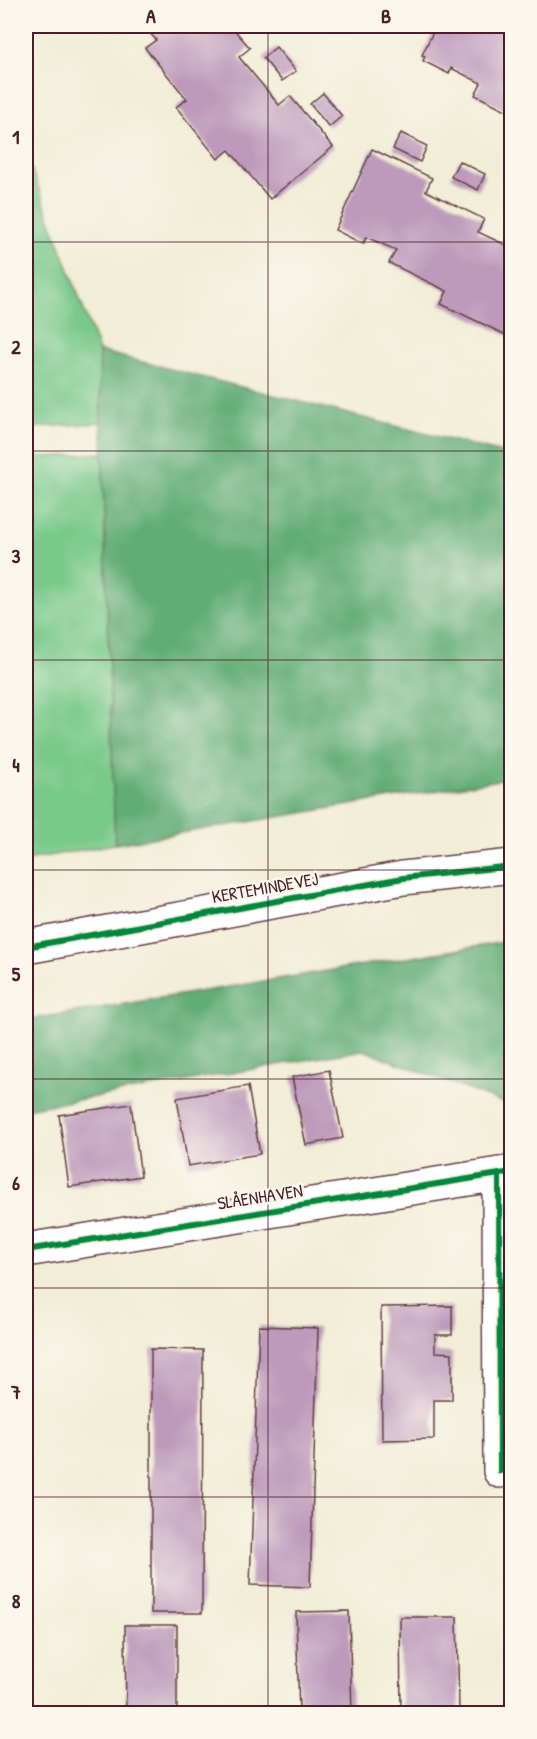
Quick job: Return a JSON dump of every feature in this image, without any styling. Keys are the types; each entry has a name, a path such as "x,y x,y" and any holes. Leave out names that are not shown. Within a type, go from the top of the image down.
{"street":[{"name":"KERTEMINDEVEJ","path":"26,947 403,878 512,866"},
{"name":"SLÅENHAVEN","path":"26,1250 505,1173 500,1471"}],"green space":[{"path":"26,154 99,351 101,423 26,428"},
{"path":"99,351 511,455 511,778 115,844"},
{"path":"102,453 115,844 26,860 26,458"},
{"path":"511,941 511,1104 363,1050 26,1109 26,1020"}],"building":[{"path":"144,26 231,26 250,48 239,57 279,105 290,96 333,147 270,199 229,150 218,159 176,107 187,99 145,48 156,40"},
{"path":"436,26 512,26 512,113 475,95 481,83 451,68 449,74 423,61 425,56 422,55"},
{"path":"276,47 296,71 282,81 263,58"},
{"path":"323,93 342,116 329,127 310,104"},
{"path":"401,133 427,146 420,162 393,149"},
{"path":"372,149 432,178 426,191 484,219 478,232 512,248 512,338 441,304 447,291 389,263 396,250 366,237 363,244 335,230"},
{"path":"459,161 485,174 478,190 451,177"},
{"path":"512,201 512,215 506,212"},
{"path":"329,1070 343,1138 306,1145 292,1077"},
{"path":"248,1086 260,1154 188,1166 177,1098"},
{"path":"131,1104 141,1176 69,1187 59,1115"},
{"path":"452,1306 452,1335 435,1335 435,1352 452,1353 452,1400 434,1400 434,1439 382,1440 381,1307"},
{"path":"259,1326 318,1328 310,1587 250,1585"},
{"path":"151,1349 203,1350 202,1613 151,1613"},
{"path":"349,1611 352,1714 299,1714 296,1612"},
{"path":"400,1617 457,1617 459,1714 401,1714"},
{"path":"125,1625 177,1625 177,1714 126,1714"}],"cycle path":[{"path":"26,947 403,878 512,866"},
{"path":"26,1250 512,1172"},
{"path":"499,1174 500,1471"}]}
